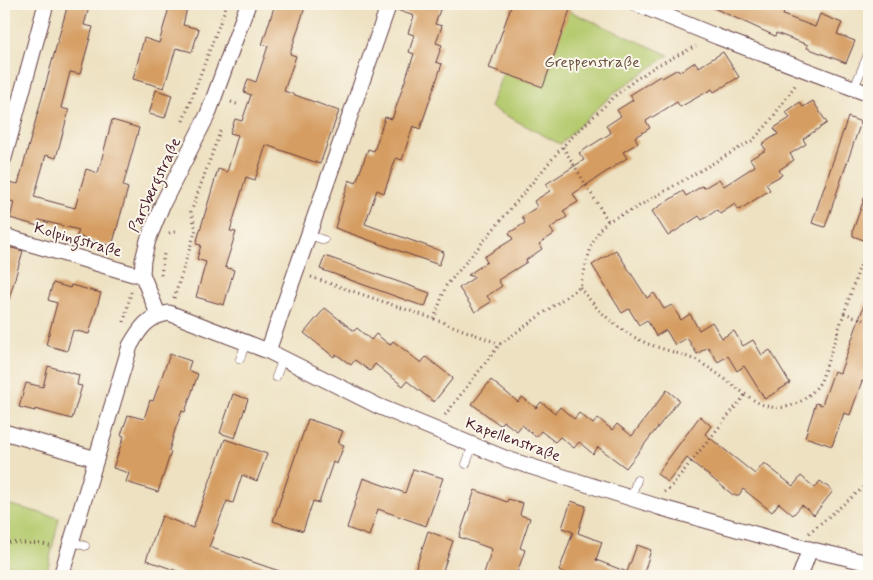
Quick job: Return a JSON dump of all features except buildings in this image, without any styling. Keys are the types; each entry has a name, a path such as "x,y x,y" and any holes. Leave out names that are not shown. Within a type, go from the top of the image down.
{"street":[{"path":"4,158 46,4"},
{"name":"Parsbergstraße","path":"164,314 142,274 142,260 163,203 208,114 248,4"},
{"path":"268,351 309,235 339,140 389,4"},
{"path":"636,4 869,94"},
{"name":"Kolpingstraße","path":"4,236 133,274 142,274"},
{"path":"67,575 78,543 96,459 130,346 147,322 164,314"},
{"name":"Kapellenstraße","path":"164,314 268,351 378,406 506,459 659,507 807,549 869,563"},
{"path":"4,432 96,459"},
{"path":"800,576 807,549"}],"lane":[{"path":"854,88 869,52"},
{"path":"309,235 324,240"},
{"path":"240,359 246,343"},
{"path":"276,377 283,358"},
{"path":"466,464 473,445"},
{"path":"631,498 637,480"}],"path":[{"path":"434,319 446,286 563,146 615,96 635,80 656,66 696,46 703,31"},
{"path":"437,432 445,414 500,344 580,287 592,247 600,229 608,221 634,209 752,140 768,124 799,81 803,70"},
{"path":"234,93 231,102 240,105"},
{"path":"164,314 175,298 196,229 191,212 224,120"},
{"path":"563,146 608,221"},
{"path":"168,234 175,232"},
{"path":"580,287 597,309 618,327 646,343 678,353 701,363 745,395 765,406 780,408 795,405 808,397 821,381 869,240"},
{"path":"161,279 164,251"},
{"path":"296,272 434,319 500,344"},
{"path":"170,294 175,298"},
{"path":"844,314 869,322"},
{"path":"659,507 665,491 670,488 745,395"},
{"path":"807,549 810,532 869,483"},
{"path":"4,542 43,544 56,548"}],"green space":[{"name":"Greppenstraße","path":"569,11 669,55 614,93 560,144 490,107 503,73 543,86"},
{"path":"4,503 59,518 46,576 4,564"}]}
